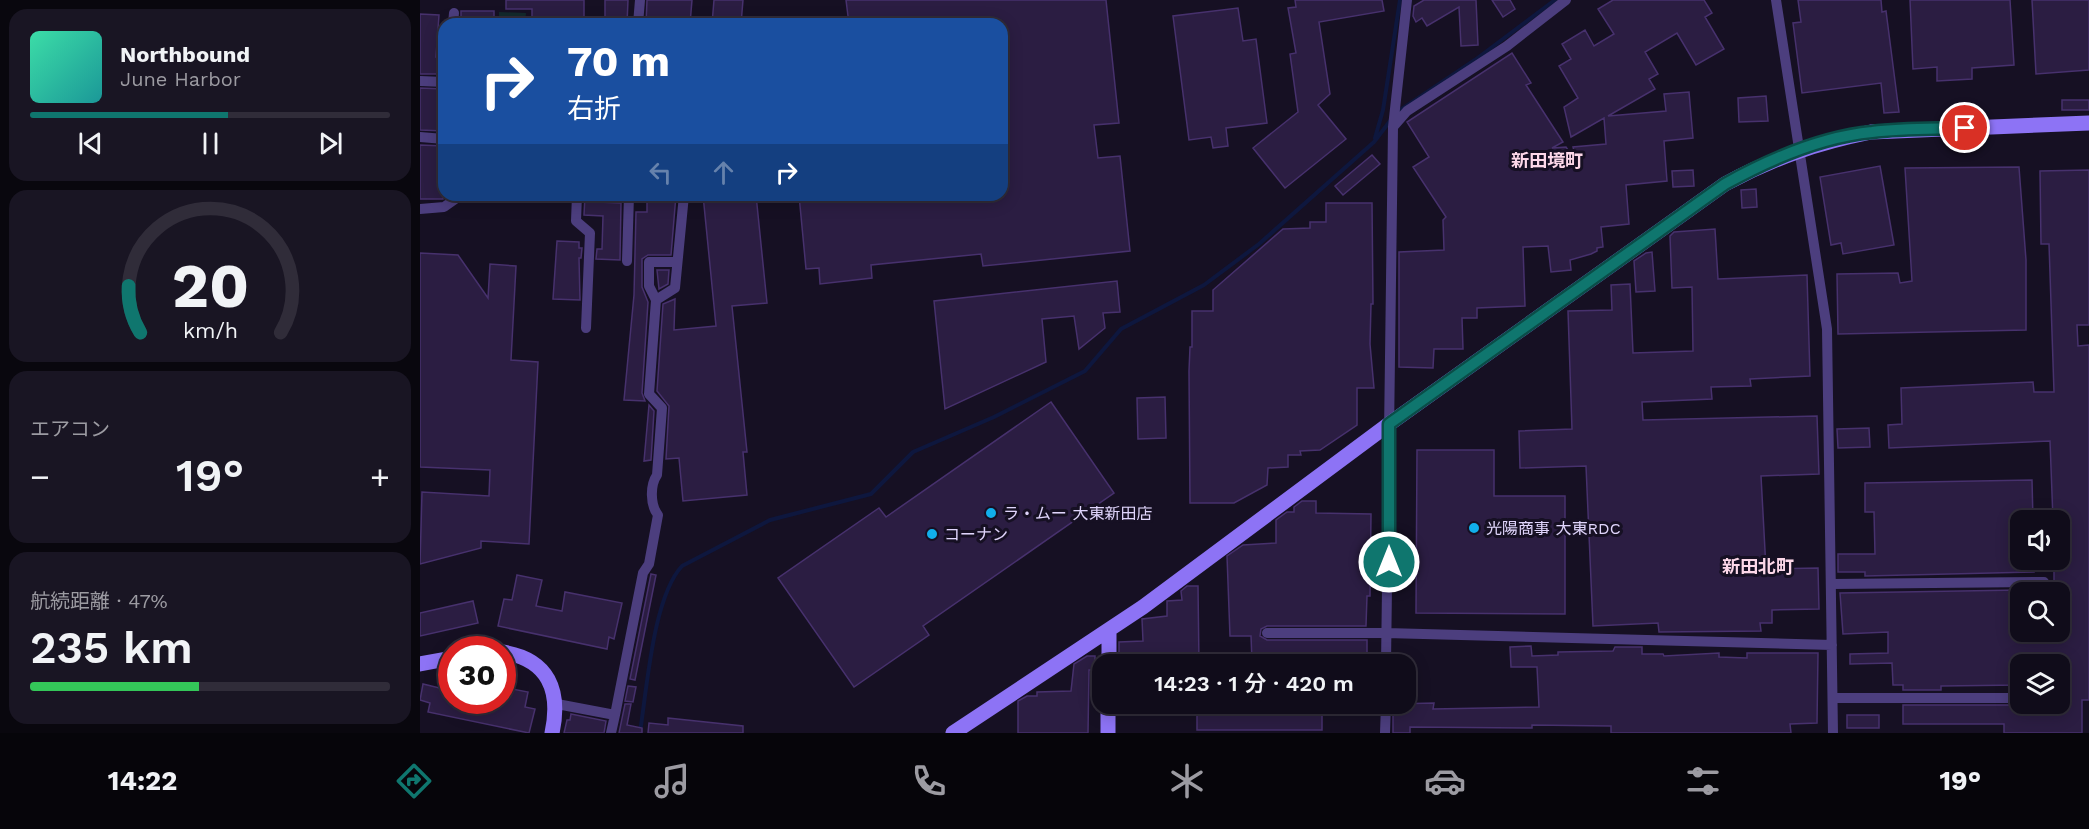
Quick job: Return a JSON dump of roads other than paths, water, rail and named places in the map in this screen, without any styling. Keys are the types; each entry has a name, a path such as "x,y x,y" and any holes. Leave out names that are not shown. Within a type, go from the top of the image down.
{"street":[{"path":"638,18 640,0"},
{"path":"1386,654 1393,127 1407,0"},
{"path":"1393,127 1407,111 1507,46 1566,0"},
{"path":"1776,0 1827,329 1833,733"},
{"path":"420,81 438,82"},
{"path":"953,733 1109,630 1389,424 1725,184 1769,160 1871,132 2089,123"},
{"path":"420,137 438,138"},
{"path":"420,209 444,207 452,201"},
{"path":"577,201 576,221 590,233 586,328"},
{"path":"627,261 629,201"},
{"path":"656,300 675,288 683,201"},
{"path":"611,733 643,573 649,564 658,515 654,510 652,482 657,475 662,408 649,394 656,300 649,286 649,262 677,262"},
{"path":"1832,584 2010,582"},
{"path":"1109,630 1109,654"},
{"path":"1267,633 1386,633 1832,645"},
{"path":"516,654 531,661 551,686 557,704 552,733"},
{"path":"420,664 438,661"},
{"path":"1833,698 2010,698"},
{"path":"557,704 615,715"},
{"path":"1108,714 1108,733"},
{"path":"1386,714 1386,733"}],"waterway":[{"path":"1375,138 1383,110 1400,0"},
{"path":"1399,111 1475,60 1555,0"},
{"path":"640,732 658,621 672,580 682,566 770,520 871,494 913,452 994,417 1085,371 1121,329 1204,285 1259,244 1374,142 1390,121"}],"place":[{"name":"ラ・ムー 大東新田店","path":"991,513"},
{"name":"光陽商事 大東RDC","path":"1474,528"},
{"name":"コーナン","path":"932,534"}],"district":[{"name":"新田境町","path":"1547,160"},
{"name":"新田北町","path":"1758,566"}]}
